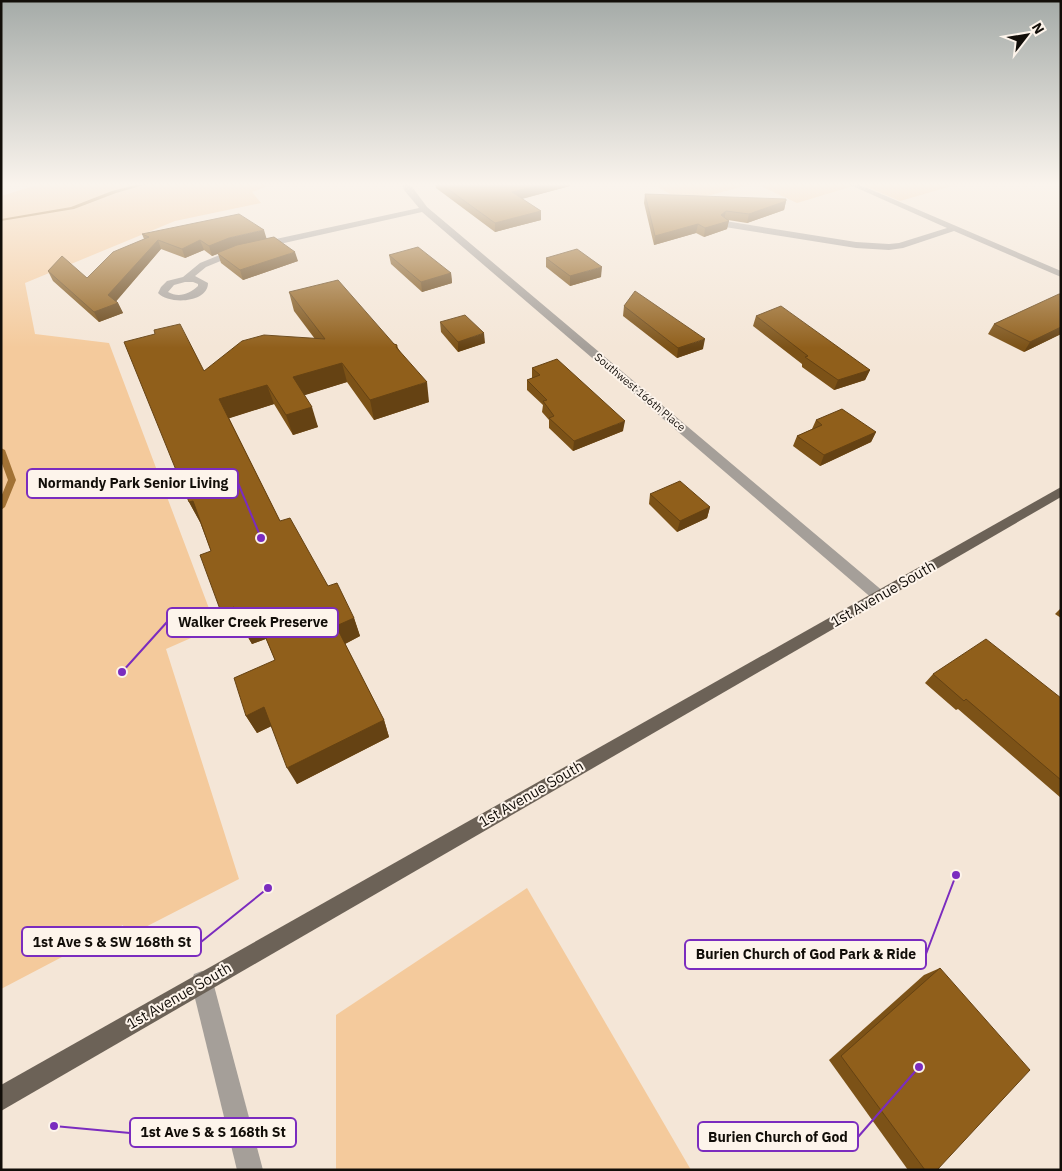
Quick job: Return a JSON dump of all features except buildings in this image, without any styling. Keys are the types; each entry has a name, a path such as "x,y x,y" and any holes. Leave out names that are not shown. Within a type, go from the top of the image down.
{"main road":[{"name":"1st Avenue South","path":"1,1099 1061,491"}],"street":[{"path":"255,247 292,239"},
{"name":"Southwest 166th Place","path":"459,239 879,596"},
{"path":"816,239 856,245 889,247 900,246 922,239"},
{"path":"980,239 1061,274"},
{"path":"186,279 203,265 219,257 245,249"},
{"path":"202,982 250,1170"}],"shaded area":[{"path":"1,239 132,239 25,283 35,334 109,343 216,627 166,649 239,879 126,937 123,925 1,989"},
{"path":"527,888 691,1170 336,1170 336,1015"}],"waterway":[{"path":"1,450 12,480 1,507"}],"place":[{"name":"Normandy Park Senior Living","path":"261,538"},
{"name":"Walker Creek Preserve","path":"122,672"},
{"name":"Burien Church of God Park & Ride","path":"956,875"},
{"name":"1st Ave S & SW 168th St","path":"268,888"},
{"name":"Burien Church of God","path":"919,1067"},
{"name":"1st Ave S & S 168th St","path":"54,1126"}]}
